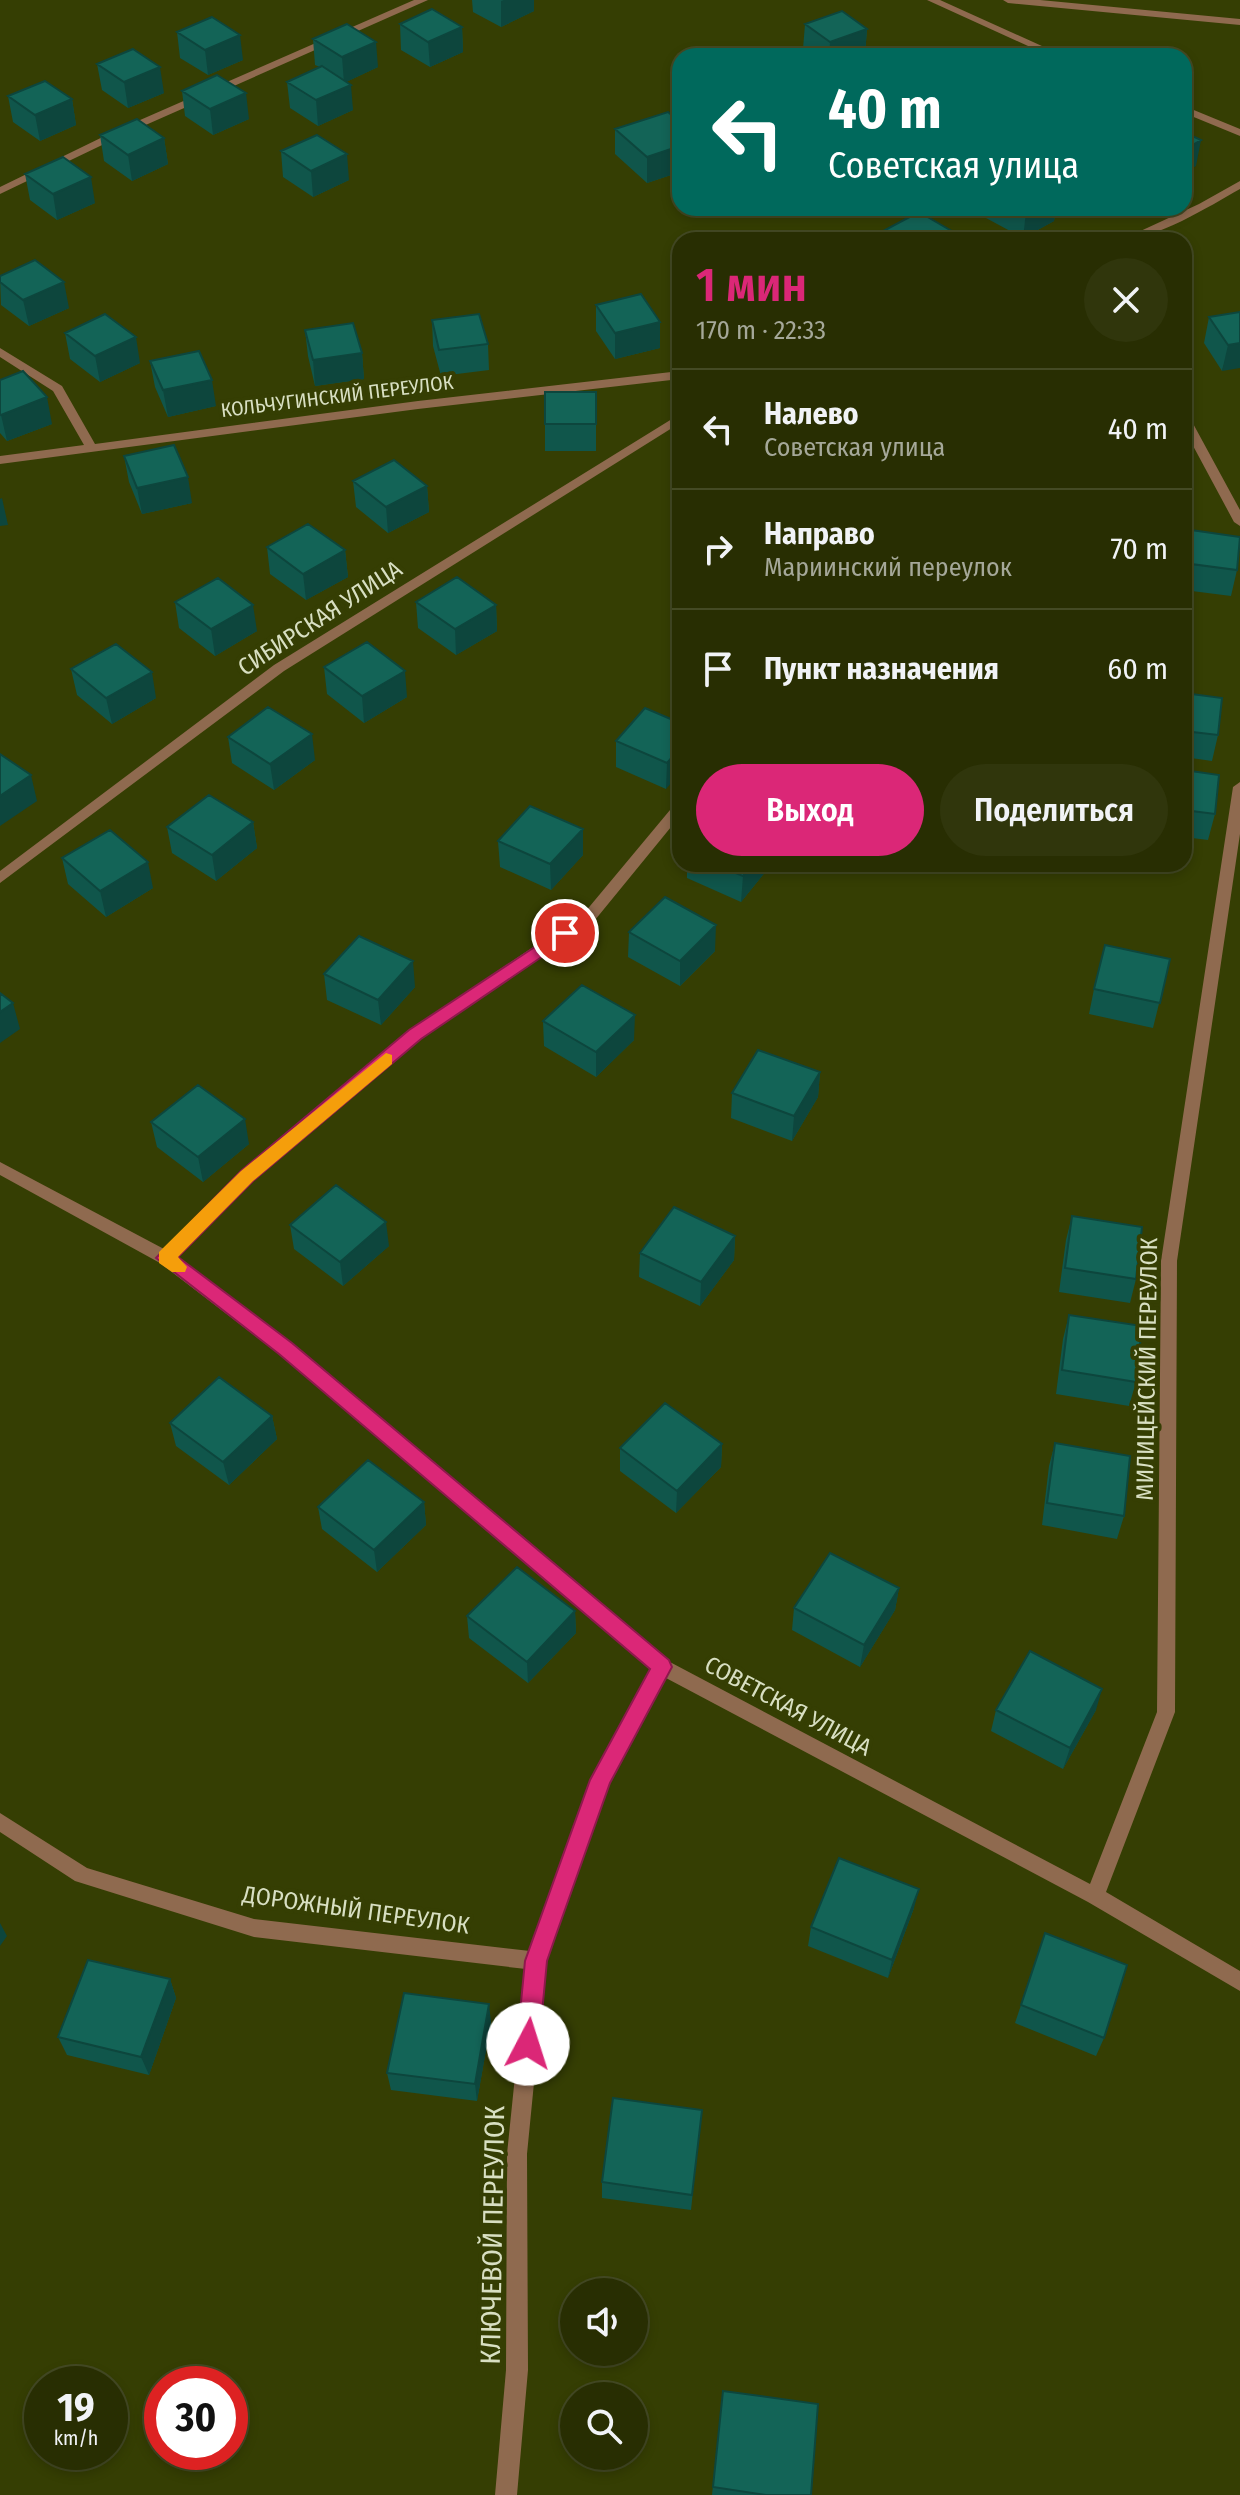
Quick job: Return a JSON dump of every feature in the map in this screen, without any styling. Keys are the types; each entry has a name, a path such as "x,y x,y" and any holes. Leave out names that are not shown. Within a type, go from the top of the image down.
{"street":[{"path":"0,191 119,133 423,0"},
{"path":"932,0 1041,48"},
{"path":"1008,0 1240,22"},
{"path":"1192,112 1240,133"},
{"path":"1192,211 1240,184"},
{"path":"1145,232 1181,216"},
{"path":"0,352 58,389 91,447"},
{"name":"КОЛЬЧУГИНСКИЙ ПЕРЕУЛОК","path":"0,460 672,376"},
{"name":"СИБИРСКАЯ УЛИЦА","path":"0,878 279,668 672,423"},
{"path":"1192,433 1240,522"},
{"name":"МИЛИЦЕЙСКИЙ ПЕРЕУЛОК","path":"1095,1896 1166,1712 1169,1261 1240,787"},
{"path":"166,1258 247,1176 415,1034 590,916 672,817"},
{"name":"СОВЕТСКАЯ УЛИЦА","path":"0,1168 166,1258 285,1349 662,1667 1095,1896 1240,1982"},
{"name":"КЛЮЧЕВОЙ ПЕРЕУЛОК","path":"506,2495 517,2370 517,2154 536,1961 601,1780 662,1667"},
{"name":"ДОРОЖНЫЙ ПЕРЕУЛОК","path":"0,1822 82,1875 254,1928 536,1961"}],"building":[{"path":"432,9 462,27 428,42 400,24"},
{"path":"842,11 867,29 830,42 805,24"},
{"path":"212,17 240,35 205,50 177,32"},
{"path":"347,24 376,42 342,57 313,39"},
{"path":"133,49 160,67 124,82 97,64"},
{"path":"322,66 351,85 316,100 287,82"},
{"path":"217,75 246,93 210,109 182,91"},
{"path":"45,81 72,99 35,115 8,96"},
{"path":"668,112 672,115 672,149 647,157 615,129"},
{"path":"137,119 164,138 128,155 100,135"},
{"path":"317,135 347,154 311,171 281,151"},
{"path":"1192,136 1201,140 1192,145"},
{"path":"63,157 91,177 53,194 25,174"},
{"path":"911,216 926,216 953,232 889,232 885,230"},
{"path":"35,260 64,282 23,300 0,282 0,276"},
{"path":"641,294 660,322 615,333 596,305"},
{"path":"1240,312 1240,343 1228,345 1209,317"},
{"path":"105,314 136,337 95,356 65,333"},
{"path":"479,314 488,344 439,350 432,320"},
{"path":"353,323 362,353 313,360 305,330"},
{"path":"199,351 212,380 163,390 150,361"},
{"path":"23,371 47,397 1,415 0,380"},
{"path":"545,392 596,392 596,424 545,424"},
{"path":"174,445 188,477 137,488 124,456"},
{"path":"394,460 427,486 386,507 353,481"},
{"path":"308,524 345,550 303,574 267,547"},
{"path":"1192,530 1240,537 1237,570 1192,564"},
{"path":"457,577 496,605 455,629 416,602"},
{"path":"218,578 253,605 211,629 175,602"},
{"path":"367,642 405,671 362,696 324,667"},
{"path":"116,644 152,672 106,698 71,669"},
{"path":"1192,694 1222,698 1218,735 1192,732"},
{"path":"268,707 312,734 270,764 228,737"},
{"path":"645,708 672,720 672,757 667,763 616,741"},
{"path":"0,754 31,775 0,796"},
{"path":"1192,771 1219,775 1215,814 1192,811"},
{"path":"209,795 253,822 212,855 167,827"},
{"path":"530,806 583,829 550,864 498,841"},
{"path":"110,830 148,862 100,891 62,858"},
{"path":"665,897 716,925 680,961 629,932"},
{"path":"359,936 413,961 378,1000 324,974"},
{"path":"1105,945 1170,959 1160,1003 1094,989"},
{"path":"582,985 635,1015 596,1052 543,1021"},
{"path":"0,993 13,1003 0,1012"},
{"path":"758,1050 820,1072 794,1116 732,1093"},
{"path":"198,1085 245,1119 198,1157 151,1122"},
{"path":"336,1185 386,1222 340,1262 290,1225"},
{"path":"674,1207 735,1236 701,1282 640,1253"},
{"path":"1072,1216 1142,1227 1136,1279 1065,1268"},
{"path":"1069,1315 1142,1326 1136,1382 1062,1370"},
{"path":"219,1377 272,1416 223,1462 170,1423"},
{"path":"665,1403 722,1444 677,1491 620,1448"},
{"path":"1055,1443 1130,1456 1124,1516 1047,1503"},
{"path":"368,1460 424,1502 374,1550 318,1507"},
{"path":"830,1553 899,1588 864,1645 794,1608"},
{"path":"517,1567 575,1611 527,1662 467,1616"},
{"path":"1030,1651 1102,1689 1070,1748 996,1710"},
{"path":"839,1858 919,1889 892,1960 811,1927"},
{"path":"1045,1933 1127,1965 1104,2038 1021,2005"},
{"path":"88,1960 170,1979 141,2057 58,2037"},
{"path":"404,1993 489,2004 475,2084 387,2073"},
{"path":"613,2098 702,2110 692,2195 602,2182"},
{"path":"723,2391 818,2404 811,2495 766,2495 713,2487"}],"slow traffic":[{"path":"178,1267 166,1258 247,1176 386,1059"}],"route":[{"path":"528,2044 536,1961 545,1935 601,1780 662,1667 285,1349 166,1258 247,1176 415,1034 565,933"}]}
